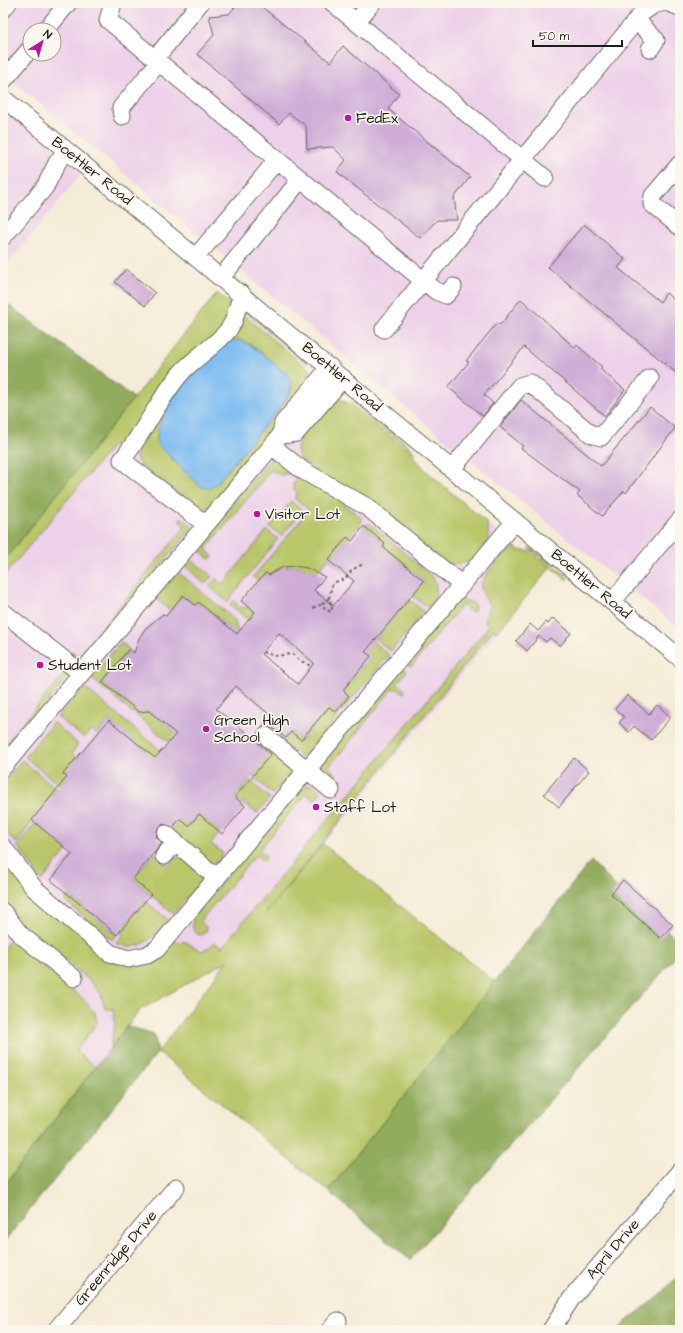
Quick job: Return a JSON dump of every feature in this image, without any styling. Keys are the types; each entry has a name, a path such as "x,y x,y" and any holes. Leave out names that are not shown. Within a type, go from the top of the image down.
{"street":[{"path":"3,9 8,3"},
{"path":"53,22 68,3"},
{"path":"122,116 121,108 200,3"},
{"path":"333,3 545,178"},
{"path":"356,22 372,3"},
{"path":"384,329 424,282 636,20 643,12 655,4 661,3"},
{"path":"669,3 680,7"},
{"path":"112,7 108,20 424,282 436,291 446,295 453,287"},
{"path":"636,20 656,40 650,48"},
{"path":"3,81 22,58"},
{"name":"Boettler Road","path":"3,98 242,294 680,658"},
{"path":"3,237 45,187 58,161 67,150"},
{"path":"196,257 277,160"},
{"path":"680,164 653,196 652,204 680,227"},
{"path":"221,278 300,180"},
{"path":"205,524 122,460 139,439 161,398 182,372 229,329 234,322 242,294"},
{"path":"3,767 276,441 283,423 337,373"},
{"path":"452,469 520,386 530,383 591,434 601,437 650,378"},
{"path":"276,441 302,470 367,507 462,585"},
{"path":"4,850 34,888 73,923 110,953 128,959 147,955 157,949 515,521"},
{"path":"612,602 677,531"},
{"path":"3,612 81,674"},
{"path":"266,736 331,790"},
{"path":"164,856 170,838 217,878"},
{"path":"3,912 20,934 74,978"},
{"name":"April Drive","path":"551,1330 571,1299 680,1171"},
{"name":"Greenridge Drive","path":"56,1330 176,1187"}],"path":[{"path":"313,608 322,604 328,598 332,585 335,582 344,579 352,570 364,564"},
{"path":"322,604 327,611 332,612 328,598"},
{"path":"263,652 275,656 292,654 298,660 312,666"}],"shaded area":[{"path":"3,3 680,3 680,629 450,444 3,73"},
{"path":"3,98 87,167 3,269"},
{"path":"214,296 546,572 228,961 140,1010 3,1187 3,562"}],"green space":[{"path":"217,293 231,305 232,317 124,451 114,444 3,577 3,562"},
{"path":"3,301 134,398 3,562"},
{"path":"244,311 303,358 308,364"},
{"path":"240,312 311,371 309,388 211,506 200,510 139,464 136,458 136,452 160,406","holes":["250,344 290,379 292,386 290,394 216,484 210,488 201,487 185,380 207,360"]},
{"path":"340,399 349,403 412,454 425,470 487,523 489,537 486,544 476,556 465,563 451,564 443,562 300,459 297,446 304,433 323,412"},
{"path":"351,401 360,405 410,447 415,454"},
{"path":"271,459 275,459 292,472 281,475 271,470 206,549 213,557 209,559 200,551 198,545"},
{"path":"300,478 346,501 344,505 362,518 361,523 316,573 304,568 292,566 281,568 269,575 265,573 259,581 253,577 309,510 294,498 298,493 294,490 293,484"},
{"path":"291,501 303,511 281,536 270,527"},
{"path":"181,517 191,525 192,528 80,662 68,653 72,651 79,656 185,527 179,521"},
{"path":"369,523 433,577 436,586 436,594 428,608 412,595 424,581 383,547 385,544 364,526"},
{"path":"267,530 278,539 227,602 209,586 216,579 223,584"},
{"path":"516,547 517,550 528,551 550,568 497,632 493,630 266,913 323,844 495,982 328,1191 158,1052 227,961 140,1010 110,1048 115,1023 113,1009 105,1009 101,994 89,980 24,927 5,907 9,902 5,898 3,900 3,863 11,867 113,961 176,941 186,942 201,951 209,948 214,942 222,947 489,626 485,622 489,605 481,588 482,583 494,564 506,553"},
{"path":"528,548 536,551 568,577 567,580"},
{"path":"190,559 212,576 205,584 184,565"},
{"path":"178,572 235,620 237,630 244,636 242,638 198,602 195,605 183,595 170,611 156,599"},
{"path":"409,599 424,612 391,651 376,639"},
{"path":"462,599 473,603 475,607 474,611 471,612 462,605 411,667 405,663 455,602"},
{"path":"234,600 239,607 248,607 260,617 250,618 248,620 230,604"},
{"path":"362,633 389,655 341,712 338,710 349,696 343,690 370,657 354,642"},
{"path":"121,642 129,649 102,682 136,710 133,713 91,678"},
{"path":"58,665 70,674 3,756 3,747 63,675 56,668"},
{"path":"402,667 407,671 397,683 405,690 404,693 393,688 329,767 336,775 333,779 329,779 322,771 322,762"},
{"path":"84,687 165,754 159,762 109,720 96,734 91,730 84,738 57,717"},
{"path":"142,706 144,712 149,711 180,737 173,745 135,714"},
{"path":"329,707 339,715 302,759 282,742 291,732 301,740"},
{"path":"53,722 78,744 72,753 77,758 67,777 60,786 25,757"},
{"path":"263,740 296,767 273,794 252,776 270,754 259,744"},
{"path":"22,760 57,789 16,843 3,829 3,783"},
{"path":"249,780 270,798 257,813 235,797"},
{"path":"313,785 321,792 314,800 306,794 259,850 266,856 265,860 263,861 256,855 200,921 207,930 201,935 194,931 193,917 301,787"},
{"path":"199,814 220,832 211,844 223,853 214,865 169,831 179,819 189,826"},
{"path":"36,823 67,850 42,881 17,845"},
{"path":"154,853 168,866 175,858 181,857 204,877 173,914 133,879"},
{"path":"591,861 613,884 680,942 680,952 410,1260 328,1191"},
{"path":"69,895 117,935 112,940 64,900"},
{"path":"145,901 168,920 158,932 146,942 132,947 116,943 123,935 120,931"},
{"path":"10,939 88,1003 87,1005 95,1012 97,1023 76,1051 95,1067 3,1187 3,949"},
{"path":"127,1026 154,1034 158,1052 3,1243 3,1187"},
{"path":"680,1274 680,1330 619,1330 623,1324 660,1295"}],"water":[{"path":"234,340 240,340 254,347 286,373 289,377 291,388 283,404 216,484 210,488 201,487 157,444 158,430 163,415 183,384 208,358"}],"building":[{"name":"FedEx","path":"238,3 257,3 330,62 343,46 399,94 388,109 470,177 454,198 457,220 437,220 420,238 337,172 346,160 333,147 307,149 306,126 289,113 279,124 197,54 214,35 209,16 229,14"},
{"path":"584,224 625,259 618,268 660,302 666,293 680,305 680,376 548,267"},
{"path":"126,269 155,293 145,306 115,282"},
{"path":"521,299 575,348 577,345 602,367 600,369 625,390 605,416 524,347 484,395 493,403 483,416 448,387 469,362 466,361 497,323 500,325"},
{"path":"521,400 601,466 650,407 675,428 626,493 624,491 602,516 577,495 580,492 521,448 523,446 500,427"},
{"name":"Green High School","path":"364,526 385,544 383,547 424,581 365,652 371,656 343,690 349,696 336,712 329,707 301,740 291,732 286,738 273,728 262,727 271,716 236,686 216,709 253,738 256,734 259,744 271,754 235,797 245,806 222,834 199,814 189,826 180,819 173,827 163,824 158,828 156,837 162,843 133,879 151,894 117,935 51,880 72,854 32,820 67,777 63,774 109,720 155,758 176,734 149,711 139,712 102,682 129,649 134,653 139,638 146,628 163,614 166,616 183,595 195,605 198,602 237,634 255,612 241,601 258,581 266,573 269,575 283,567 295,566 307,568 325,577 314,590 333,606 354,581 328,560 347,537 352,541","holes":["279,633 314,663 298,684 261,654"]},
{"path":"553,618 571,633 560,646 550,638 546,642 539,636 527,651 516,641 530,624 538,631 546,622 548,624"},
{"path":"627,695 649,714 657,705 671,717 651,740 634,726 629,732 619,723 624,717 615,709"},
{"path":"574,758 589,771 559,807 544,794"},
{"path":"623,880 673,925 660,938 611,894"}],"place":[{"name":"FedEx","path":"348,118"},
{"name":"Visitor Lot","path":"257,514"},
{"name":"Student Lot","path":"40,665"},
{"name":"Green High School","path":"206,729"},
{"name":"Staff Lot","path":"316,807"}]}
